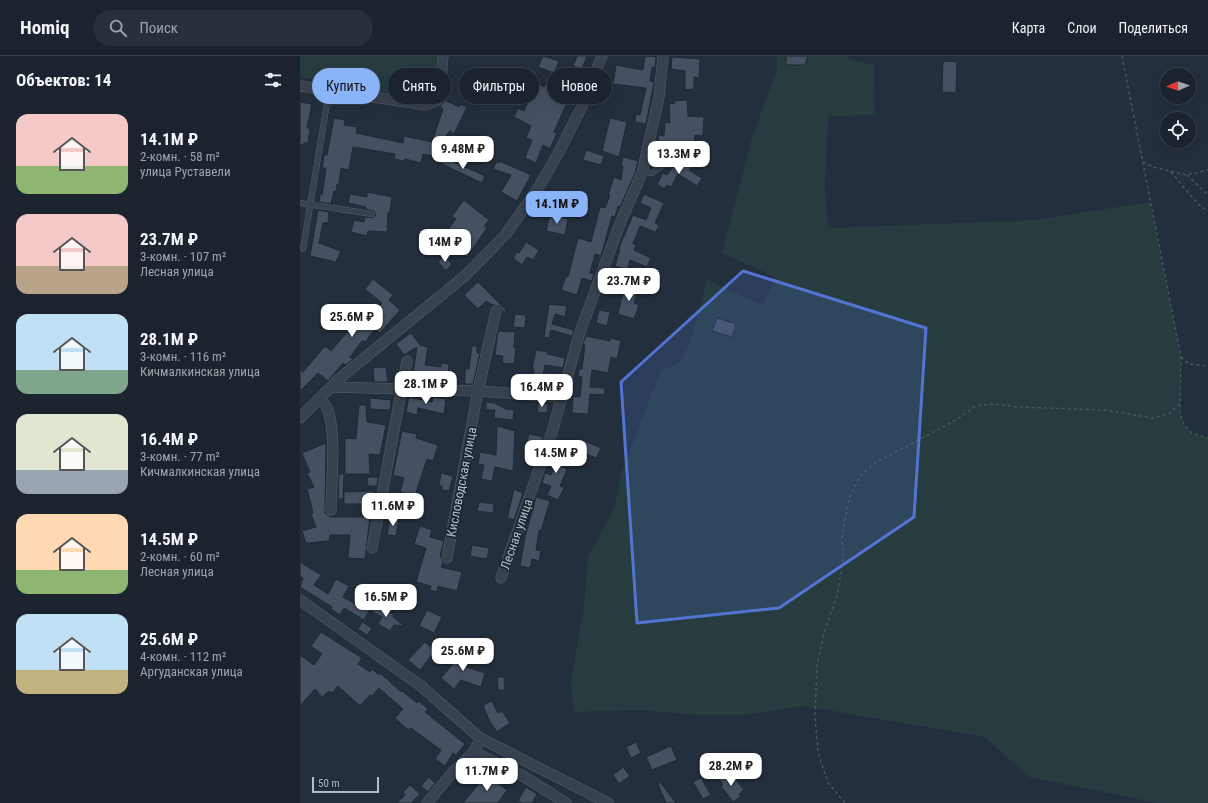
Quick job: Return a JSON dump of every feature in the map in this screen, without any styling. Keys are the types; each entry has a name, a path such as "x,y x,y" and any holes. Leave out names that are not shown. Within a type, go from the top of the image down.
{"street":[{"path":"380,98 426,105 438,100 440,95 443,56"},
{"path":"300,418 331,387 466,275 506,234 537,190 562,146 581,108 602,56"},
{"name":"Лесная улица","path":"501,578 552,432 579,335 619,226 642,173 659,97 663,56"},
{"path":"300,86 312,88"},
{"name":"Кисловодская улица","path":"447,558 478,391 496,311"},
{"path":"372,548 407,361"},
{"path":"331,387 478,391 562,397"},
{"path":"319,399 326,406 331,420 333,474 332,510"},
{"path":"300,600 421,686 480,738 608,803"},
{"path":"427,803 452,773 474,752 480,738"},
{"path":"474,752 522,776 566,803"}],"lane":[{"path":"303,249 327,104"},
{"path":"642,173 652,173 670,160"},
{"path":"300,203 372,214"}],"path":[{"path":"1122,56 1181,357 1180,414 1184,425 1192,433 1208,438"},
{"path":"1143,161 1170,172 1187,175 1208,170"},
{"path":"1170,172 1198,204 1208,211"},
{"path":"1187,175 1208,195"},
{"path":"1181,357 1189,364 1208,366"},
{"path":"845,803 828,782 818,753 815,736 817,665 824,633 837,596 843,562 842,535 849,498 861,475 875,463 958,419 975,406 991,404 1019,407 1104,410 1153,418 1170,413 1180,404"}],"highlighted area":[{"path":"743,271 926,328 914,517 779,608 637,623 621,382"}],"green space":[{"path":"300,56 438,56 437,68 388,68 388,92 380,91 380,68 312,68 312,79 300,77"},
{"path":"777,56 848,56 849,59 874,65 875,115 828,116 825,190 828,228 1035,220 1150,202 1181,357 1180,414 1184,425 1192,433 1208,438 1208,803 1157,803 1029,777 985,737 804,706 746,715 697,715 642,710 574,712 571,681 584,606 588,557 614,508 622,471 661,370 678,364 689,346 707,280 763,305 775,277 722,253 752,138 777,69"}],"building":[{"path":"543,56 559,61 556,68 547,68 547,70 538,67"},
{"path":"577,56 587,56 582,68 573,66"},
{"path":"645,56 656,57 655,68 652,67 650,81 654,82 646,124 635,122 636,114 640,115 646,88 613,84 616,65 643,70"},
{"path":"786,56 808,56 805,65 786,65"},
{"path":"672,57 700,59 699,78 694,77 694,89 685,90 685,71 671,69"},
{"path":"943,61 957,62 956,93 942,92"},
{"path":"547,82 547,104 566,104 554,132 557,133 550,149 543,145 536,163 525,158 532,140 526,138 531,126 514,117 518,108 524,111 527,104 539,104 539,84 544,87"},
{"path":"687,100 688,116 704,117 703,136 695,135 694,148 682,147 681,155 656,151 659,135 664,136 665,122 670,123 669,104 675,103 675,101"},
{"path":"300,102 312,104 307,128 310,128 308,143 300,145"},
{"path":"451,103 459,107 460,104 467,107 454,134 450,131 447,134 441,158 423,154 421,163 405,159 404,161 394,159 395,154 353,147 349,170 341,168 339,184 337,184 336,192 334,191 331,204 319,202 320,194 322,195 326,168 322,168 324,155 327,155 334,118 345,120 344,125 357,127 356,133 403,143 404,136 432,142 443,109 440,107 442,104"},
{"path":"610,118 627,122 619,157 602,151"},
{"path":"586,150 604,156 601,165 583,160"},
{"path":"443,157 485,176 482,183 440,163"},
{"path":"623,157 638,161 635,173 620,207 618,206 615,217 612,216 601,256 595,254 590,273 594,274 592,281 582,278 577,295 561,290 566,276 568,277 578,238 591,242 600,207 605,208 614,177 621,180 623,166 621,165"},
{"path":"680,158 692,167 689,170 702,178 697,186 678,174 671,187 667,185 664,189 657,184 663,173 667,175"},
{"path":"499,161 531,175 517,201 501,192 511,175 493,169 496,162 499,163"},
{"path":"367,192 392,197 390,212 388,212 387,232 368,231 367,236 351,232 354,220 364,222 365,217 373,218 376,215 374,211 366,209 366,207 348,203 350,194 367,197"},
{"path":"644,194 664,203 655,223 659,225 656,232 640,226 633,244 636,245 634,250 651,258 647,267 630,260 627,270 615,266 619,248 633,215 646,220 651,208 640,203"},
{"path":"464,200 489,220 484,226 487,228 467,257 448,242 455,233 449,228 456,219 452,216"},
{"path":"566,200 582,203 580,217 563,214"},
{"path":"318,210 329,212 328,223 323,223 319,243 341,251 336,262 310,256"},
{"path":"550,215 568,219 565,235 546,231"},
{"path":"526,242 539,250 533,260 527,257 522,265 513,258 517,252 519,253"},
{"path":"444,256 452,264 446,271 438,262"},
{"path":"373,279 393,295 389,300 400,310 380,333 375,329 365,342 362,341 350,357 353,359 346,365 343,363 328,381 318,373 300,391 300,369 303,372 325,346 331,351 347,332 351,335 362,320 365,323 382,303 365,289"},
{"path":"478,282 506,310 504,313 500,306 493,305 486,301 478,309 464,295"},
{"path":"625,284 638,287 634,303 639,305 634,319 618,314"},
{"path":"549,304 567,306 565,317 555,314 552,324 574,330 572,336 551,330 549,338 544,337"},
{"path":"599,310 610,312 607,326 596,323"},
{"path":"515,314 526,315 525,328 513,327"},
{"path":"717,318 736,324 732,337 712,331"},
{"path":"498,331 515,332 514,348 516,348 514,364 502,363 503,356 495,355"},
{"path":"411,333 420,345 428,347 425,365 441,367 441,363 449,364 448,384 412,382 417,347 404,355 396,344"},
{"path":"586,336 610,341 611,338 621,341 617,359 611,357 608,373 592,370 590,387 605,388 604,395 590,394 588,414 572,413 573,396 580,397 582,377 578,376 579,369 582,369 585,345 583,344"},
{"path":"472,346 477,346 477,353 480,353 473,384 465,384 465,369 469,369"},
{"path":"536,350 548,352 547,354 565,358 563,368 545,365 542,381 544,381 544,389 533,388 534,369 532,369"},
{"path":"386,367 388,382 374,382 373,368"},
{"path":"409,397 432,402 433,397 446,399 444,414 418,408 417,415 406,412"},
{"path":"370,398 391,400 390,410 370,409"},
{"path":"486,402 494,403 506,409 514,410 513,420 494,418 495,410 486,410"},
{"path":"538,403 548,404 547,413 537,412"},
{"path":"359,405 366,405 367,422 386,425 380,455 369,454 370,474 345,474 345,438 356,439"},
{"path":"497,426 515,431 513,471 495,467 492,481 481,479 484,465 478,464 480,452 496,455"},
{"path":"402,431 417,434 416,438 438,445 433,461 427,459 415,496 400,492 404,478 393,475"},
{"path":"529,434 543,437 539,450 526,446"},
{"path":"582,440 601,448 596,458 577,450"},
{"path":"326,443 325,513 330,517 370,517 365,559 348,558 350,535 330,535 329,541 306,543 302,531 316,527 311,514 313,513 307,489 314,487 307,473 310,472 302,453"},
{"path":"555,446 568,452 562,467 567,469 560,486 564,488 558,500 547,495 551,486 542,483 545,473 551,475 558,458 551,455"},
{"path":"441,473 453,476 449,491 442,490 442,486 439,485"},
{"path":"339,474 344,474 343,499 338,499"},
{"path":"367,477 378,477 377,486 368,486"},
{"path":"514,489 523,493 514,520 508,518 508,515"},
{"path":"374,491 374,504 344,504 344,492"},
{"path":"536,497 550,501 541,531 539,530 536,550 541,551 539,561 532,559 530,568 520,566 525,537"},
{"path":"479,502 494,504 493,513 477,511"},
{"path":"390,518 399,518 396,536 387,535"},
{"path":"420,526 432,530 430,537 444,541 440,555 443,563 441,567 462,572 457,591 438,586 437,592 430,590 431,586 416,582 426,548 414,544"},
{"path":"472,545 489,548 487,559 470,556"},
{"path":"300,562 321,575 314,585 328,594 336,579 349,586 343,597 362,608 365,602 372,606 364,620 344,608 340,615 331,609 332,607 300,587 303,578 300,576"},
{"path":"376,604 394,615 393,617 404,626 394,625 390,631 378,624 382,617 372,612"},
{"path":"427,610 442,617 434,633 419,626"},
{"path":"362,622 372,628 367,635 358,629"},
{"path":"321,632 362,658 358,664 370,672 372,669 379,675 380,673 401,692 402,691 417,703 419,701 428,709 425,712 465,744 456,755 453,753 445,766 435,759 441,750 411,728 408,730 395,718 403,709 379,688 360,706 338,686 332,693 329,691 322,697 315,689 300,706 300,655 314,665 322,654 311,646"},
{"path":"425,642 435,651 420,670 408,660"},
{"path":"461,648 470,653 463,666 485,673 481,687 461,680 454,689 441,678 452,665"},
{"path":"497,677 504,677 505,690 498,690"},
{"path":"492,701 498,713 502,711 510,723 497,732 489,720 483,705"},
{"path":"636,742 641,753 631,758 626,747"},
{"path":"671,746 677,760 652,770 646,757"},
{"path":"623,767 630,776 619,784 613,775"},
{"path":"727,773 731,779 734,777 744,790 739,794 741,796 733,802 721,786 723,785 719,779"},
{"path":"486,775 507,790 498,803 463,803"},
{"path":"429,777 435,783 428,792 421,786"},
{"path":"701,778 711,795 703,799 693,782"},
{"path":"660,782 676,803 666,803 658,784"},
{"path":"410,785 420,794 411,803 397,803 405,795 403,792"},
{"path":"526,787 537,794 532,803 522,803 518,801"}]}
